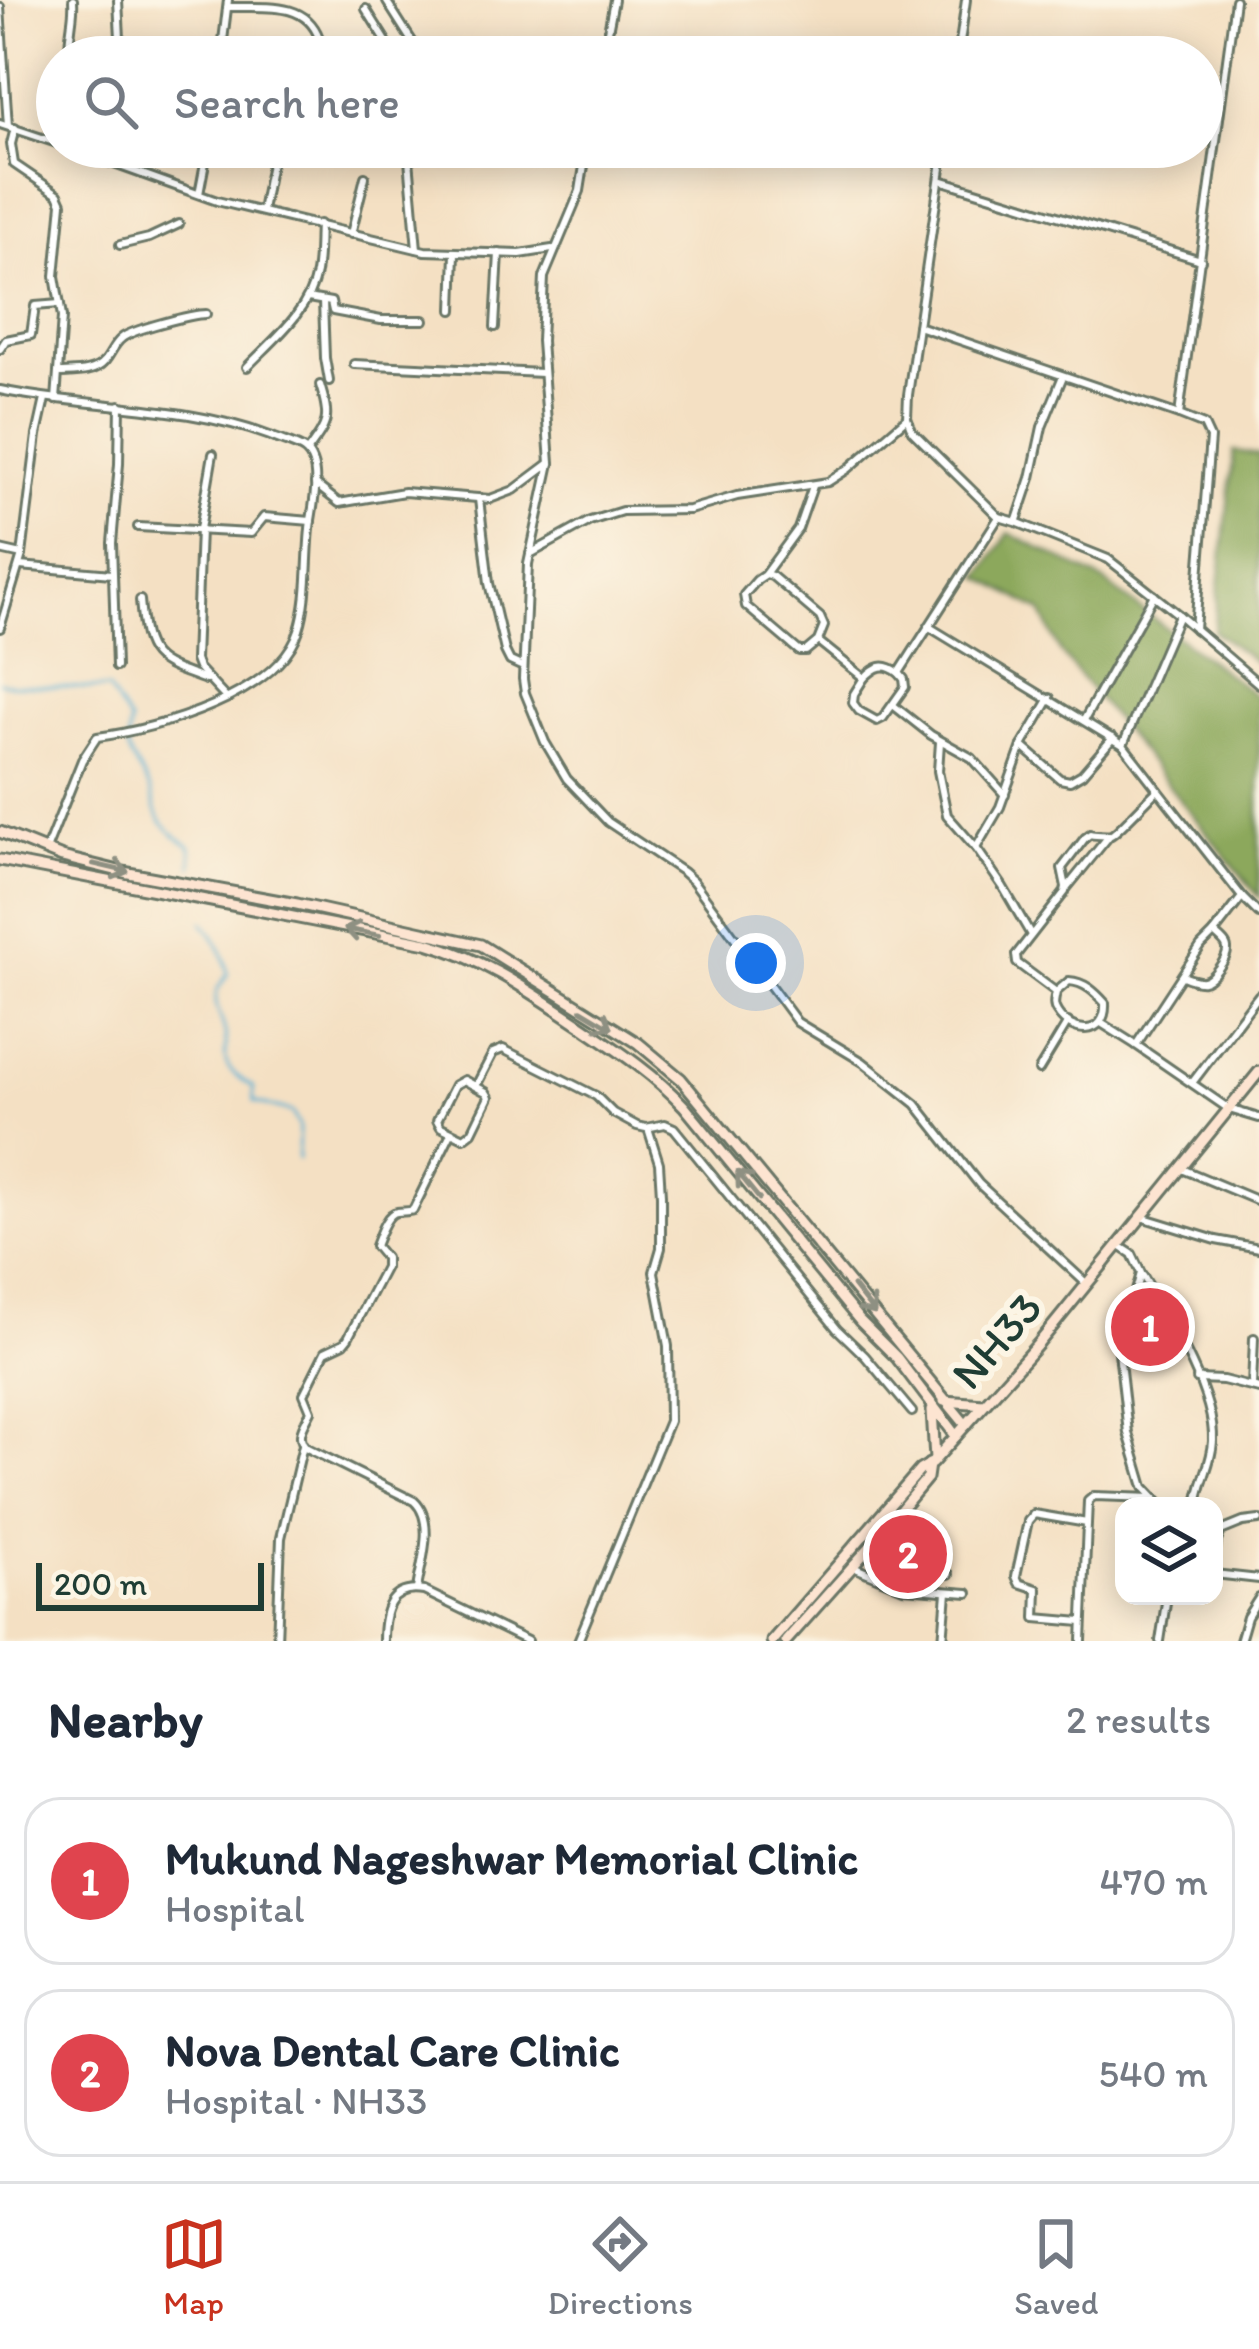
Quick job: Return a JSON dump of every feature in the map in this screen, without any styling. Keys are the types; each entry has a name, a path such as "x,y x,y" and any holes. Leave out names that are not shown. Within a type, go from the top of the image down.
{"main road":[{"path":"0,832 62,857 123,872 481,945 638,1043 681,1079 966,1425"},
{"path":"0,860 427,943 465,954 508,976 659,1080 860,1321 897,1358 956,1436"},
{"name":"NH33","path":"772,1641 920,1470 1040,1343 1259,1072"},
{"path":"944,1401 984,1404"},
{"path":"787,1640 926,1478 932,1462 932,1407"}],"street":[{"path":"71,36 73,0"},
{"path":"118,0 121,36"},
{"path":"607,36 614,0"},
{"path":"961,36 966,0"},
{"path":"1223,87 1235,0"},
{"path":"387,2 409,36"},
{"path":"224,36 228,3 299,12 313,22 318,36"},
{"path":"0,7 14,164 61,200 55,276 62,317 56,400"},
{"path":"365,9 383,36"},
{"path":"126,168 200,194 417,249 499,253 553,249"},
{"path":"200,194 204,168"},
{"path":"262,211 270,168"},
{"path":"410,168 417,249"},
{"path":"584,168 580,191 544,277 542,374 550,463 525,584 523,667 525,693 545,742 555,762 608,822 683,872 703,892 796,1022 863,1062 916,1104 979,1184 1087,1284"},
{"path":"941,168 907,418 920,442 999,518 1108,560 1259,684"},
{"path":"1179,415 1212,168"},
{"path":"351,234 365,176"},
{"path":"939,180 1201,260"},
{"path":"120,245 179,224"},
{"path":"247,367 308,298 316,272 319,224"},
{"path":"453,310 455,252"},
{"path":"495,327 499,253"},
{"path":"535,253 547,266"},
{"path":"308,298 333,303 333,311 390,321 424,320"},
{"path":"307,452 328,422 323,301"},
{"path":"0,349 7,339 32,335 35,306 60,304"},
{"path":"59,373 96,369 130,333 190,314 206,314"},
{"path":"918,326 1204,425 1210,438 1195,629"},
{"path":"354,364 542,374"},
{"path":"1016,522 1042,427 1063,376"},
{"path":"0,390 240,425 307,452 312,462 303,616 285,658 225,698 169,721 97,737 82,760 46,850"},
{"path":"0,628 22,555 45,399"},
{"path":"116,667 112,574 120,405"},
{"path":"530,554 590,521 622,511 689,510 834,479 907,418"},
{"path":"213,454 200,529 195,660 225,698"},
{"path":"314,482 339,503 414,492 478,500 506,495 550,463"},
{"path":"765,574 777,578 820,617 824,626 818,641 806,650 799,651 746,606 744,596 797,529 813,486"},
{"path":"478,500 489,583 506,651 510,661 523,667"},
{"path":"138,526 251,533 267,516 311,521"},
{"path":"899,673 999,518"},
{"path":"0,550 22,555"},
{"path":"18,566 112,574"},
{"path":"1084,720 1154,596"},
{"path":"140,600 144,636 152,653 172,668 210,681"},
{"path":"1123,745 1179,615"},
{"path":"930,628 1123,745 1259,914"},
{"path":"818,641 864,678"},
{"path":"890,667 899,673 905,685 877,722 859,711 853,697 873,669 890,667"},
{"path":"976,848 1005,795 1022,746 1050,698"},
{"path":"892,705 940,742 972,758 1005,795"},
{"path":"1022,746 1067,782 1082,774 1113,738"},
{"path":"940,742 938,771 944,810 1004,887 1030,935"},
{"path":"1056,992 1017,963 1016,955 1108,836 1158,790"},
{"path":"1066,889 1063,866 1090,834 1108,836"},
{"path":"1136,1045 1194,954 1242,897"},
{"path":"1183,976 1203,981 1218,968 1227,948 1214,933"},
{"path":"1069,981 1093,991 1105,1003 1106,1014 1091,1030 1068,1022 1054,1004 1056,992 1069,981"},
{"path":"1192,1083 1259,995"},
{"path":"1039,1070 1068,1022"},
{"path":"1101,1023 1229,1108 1259,1118"},
{"path":"476,1086 494,1053 503,1049 596,1096 637,1126 674,1128 796,1280 912,1412"},
{"path":"462,1080 486,1092 489,1097 472,1132 466,1138 451,1132 437,1120 455,1085 462,1080"},
{"path":"578,1641 669,1421 668,1346 653,1272 661,1248 662,1195 659,1163 648,1128"},
{"path":"277,1641 281,1538 304,1445 300,1435 310,1411 305,1392 325,1352 348,1339 385,1267 385,1258 375,1246 390,1214 413,1210 451,1132"},
{"path":"1180,1168 1256,1200"},
{"path":"1141,1217 1259,1248"},
{"path":"1118,1245 1132,1254 1186,1352 1211,1420 1213,1443 1199,1497"},
{"path":"1141,1273 1119,1359 1128,1432 1142,1480 1153,1497"},
{"path":"1197,1379 1256,1388 1254,1338"},
{"path":"304,1445 420,1506 426,1520 417,1589"},
{"path":"1082,1641 1088,1501 1094,1496 1124,1497"},
{"path":"1082,1622 1036,1618 1037,1589 1019,1583 1016,1576 1028,1521 1034,1514 1087,1523"},
{"path":"1223,1530 1259,1520"},
{"path":"869,1548 905,1570 949,1574"},
{"path":"853,1567 890,1585 968,1593"},
{"path":"1223,1573 1259,1579"},
{"path":"383,1641 389,1606 400,1593 417,1589 527,1641"},
{"path":"943,1641 947,1592"},
{"path":"1240,1641 1259,1598"},
{"path":"1160,1641 1166,1605"}],"green space":[{"path":"1234,451 1259,455 1259,665 1214,631"},
{"path":"1009,533 1102,580 1259,698 1259,897 1061,653 1041,611 980,577"}],"waterway":[{"path":"0,682 108,689 130,723 129,751 150,788 160,819 191,847 192,866"},
{"path":"203,922 219,946 228,974 216,997 227,1064 253,1087 254,1102 292,1112 299,1126 298,1159"}],"place":[{"name":"Mukund Nageshwar Memorial Clinic","path":"1150,1327"},
{"name":"Nova Dental Care Clinic","path":"908,1554"}]}
